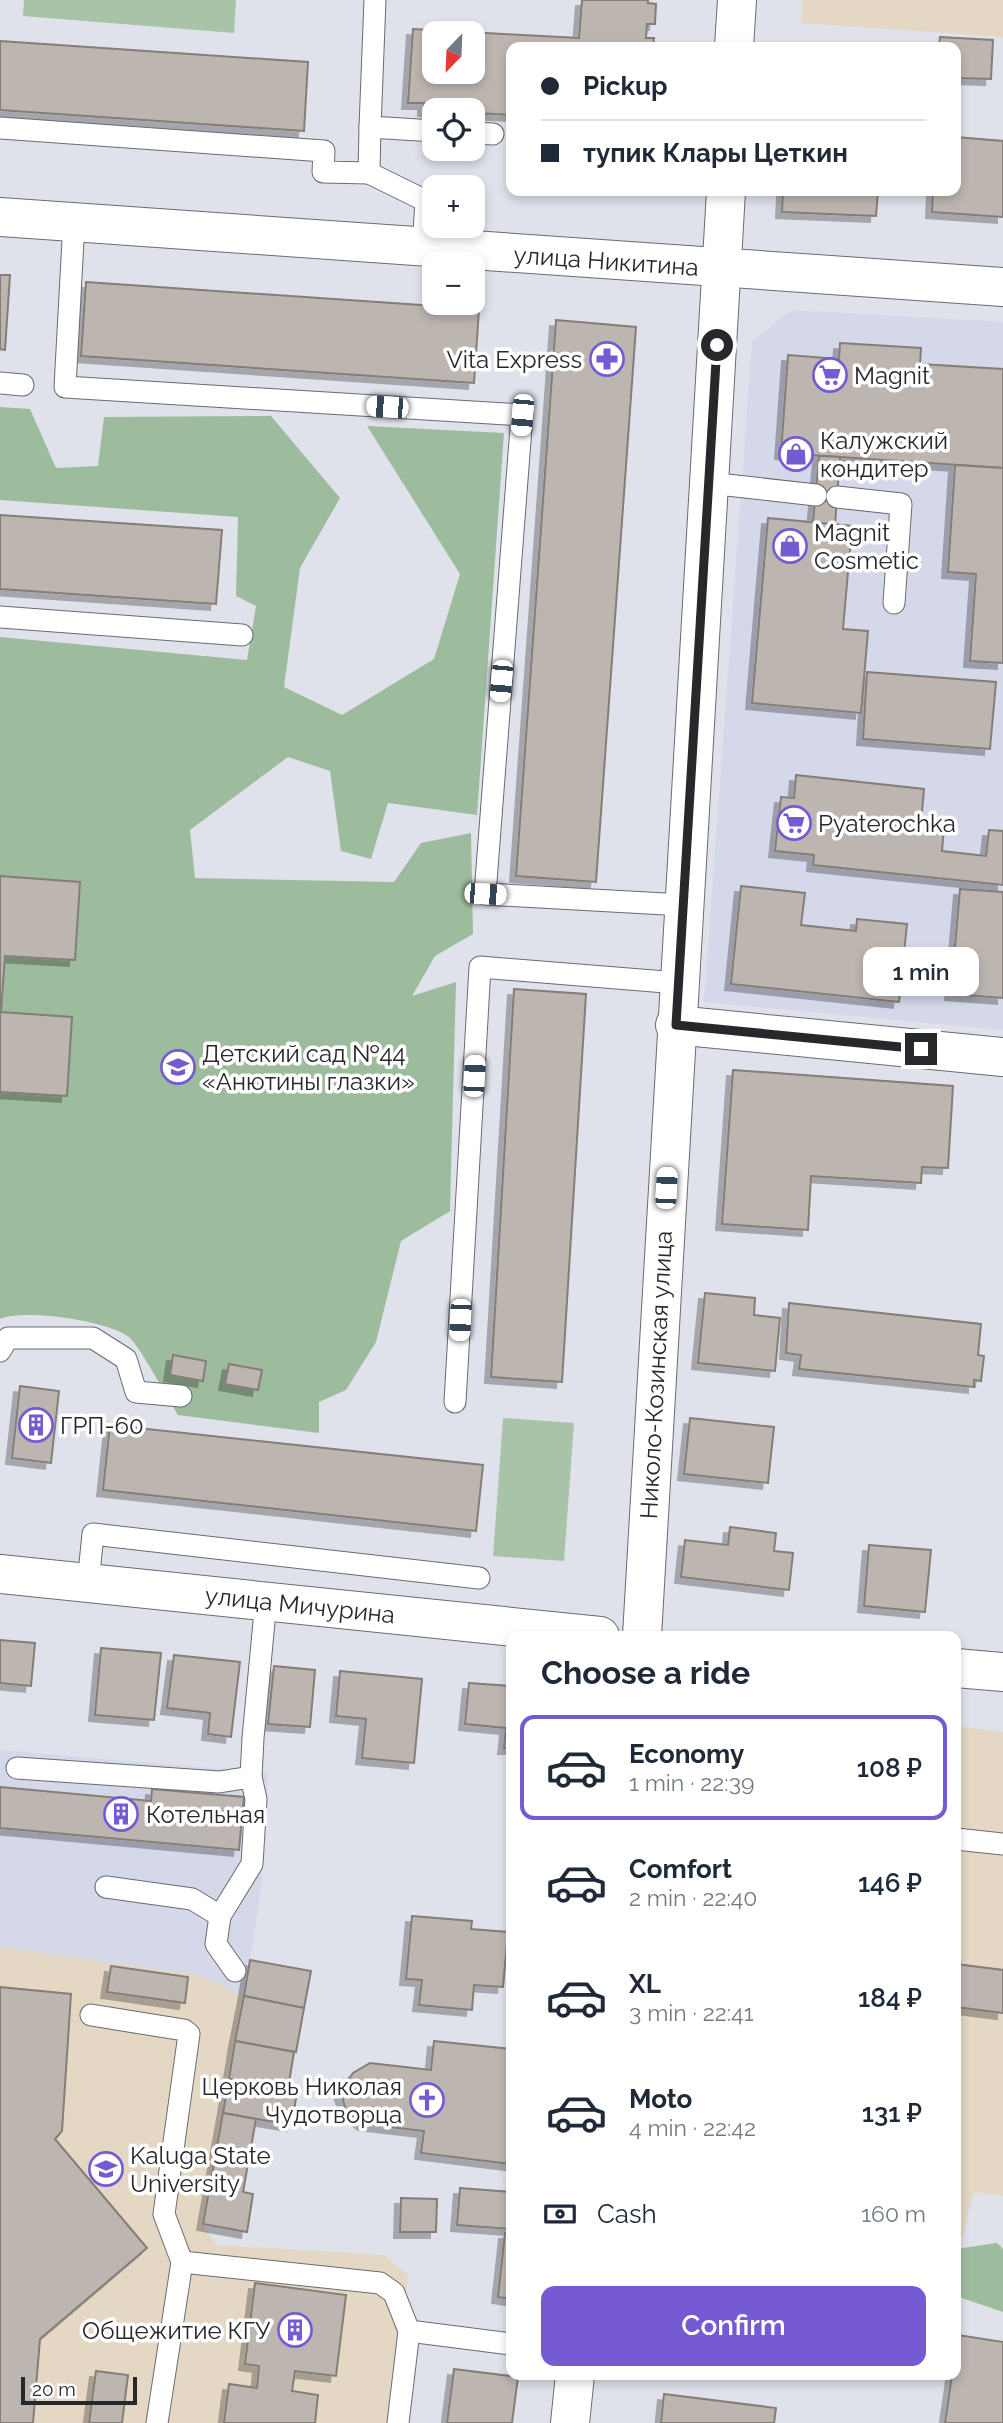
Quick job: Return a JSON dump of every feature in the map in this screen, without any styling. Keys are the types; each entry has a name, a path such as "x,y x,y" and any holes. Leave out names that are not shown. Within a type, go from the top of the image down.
{"street":[{"path":"734,42 737,0"},
{"name":"Николо-Козинская улица","path":"642,1631 726,196"},
{"name":"улица Никитина","path":"0,217 1003,287"},
{"path":"676,1025 1003,1056"},
{"name":"улица Мичурина","path":"1,1573 552,1631"},
{"path":"961,1668 1003,1672"},
{"path":"570,2423 574,2380"}],"lane":[{"path":"369,173 375,0"},
{"path":"370,127 422,130"},
{"path":"0,128 324,151 323,172 369,173 426,201 423,248"},
{"path":"74,222 65,387 522,415 485,894 683,905"},
{"path":"0,383 23,385"},
{"path":"709,483 816,495"},
{"path":"837,497 901,504 894,603"},
{"path":"0,617 242,635"},
{"path":"455,1402 480,968 678,982"},
{"path":"0,1351 8,1338 93,1338 126,1359 136,1392 181,1396"},
{"path":"88,1583 93,1535 479,1578"},
{"path":"235,1971 216,1944 220,1916 252,1864 256,1799 251,1777 266,1601"},
{"path":"17,1768 219,1782 251,1777"},
{"path":"961,1840 1003,1844"},
{"path":"106,1887 191,1899 220,1916"},
{"path":"91,2015 184,2030 190,2034 164,2214 182,2262 157,2423"},
{"path":"182,2262 380,2283 394,2293 410,2331 398,2423"},
{"path":"410,2331 506,2343"}],"shaded area":[{"path":"802,0 1003,0 1003,37 801,23"},
{"path":"791,310 1003,322 1003,1030 704,1002 752,342"},
{"path":"961,1727 1003,1732 1003,2196 974,2192 961,2243"},
{"path":"0,1750 268,1773 261,1889 244,1996 198,1975 0,1947"},
{"name":"Kaluga State University","path":"0,1947 198,1975 244,1996 203,2224 216,2245 384,2255 408,2275 391,2423 0,2423"}],"green space":[{"path":"24,0 236,0 234,33 23,16"},
{"path":"0,407 30,409 56,468 98,466 104,417 271,416 340,498 300,568 284,687 342,715 434,659 460,574 367,426 504,433 477,815 388,803 371,859 341,851 330,771 288,757 190,830 195,878 394,882 421,843 471,833 473,934 435,956 412,996 456,982 450,1211 401,1241 376,1342 346,1390 319,1402 319,1433 178,1415 140,1352 129,1337 119,1331 66,1318 27,1315 0,1319 0,637 247,660 256,606 236,596 238,517 0,500"},
{"path":"503,1418 574,1423 564,1561 493,1556"},
{"path":"997,2243 1003,2249 1003,2312 961,2298 961,2248"}],"building":[{"path":"582,0 648,0 648,3 656,4 655,24 647,24 646,38 654,38 654,42 506,42 506,115 485,114 485,98 422,98 422,103 408,103 413,29 422,29 422,84 485,84 485,33 579,38"},
{"path":"940,37 993,40 991,79 961,78 961,42 940,42"},
{"path":"0,41 308,62 304,131 0,110"},
{"path":"961,137 1003,141 1003,217 932,212 933,196 961,196"},
{"path":"783,196 878,196 876,216 782,212"},
{"path":"0,275 10,275 5,350 0,349"},
{"path":"86,282 422,305 422,315 479,315 474,383 81,356"},
{"path":"556,320 636,327 596,882 516,876"},
{"path":"840,343 921,348 920,364 1003,369 1003,468 781,453 788,355 839,359"},
{"path":"819,456 840,457 835,525 813,523"},
{"path":"955,465 1003,468 1003,663 970,661 976,574 948,572"},
{"path":"0,515 222,530 216,604 0,589"},
{"path":"768,518 852,526 843,629 868,631 861,713 752,703"},
{"path":"867,672 996,682 990,749 863,739"},
{"path":"796,775 924,789 921,824 944,826 942,851 986,856 989,830 1003,831 1003,885 813,865 814,855 775,851 781,797 794,798"},
{"path":"0,876 80,882 75,960 5,956 1,1012 72,1017 67,1096 0,1092"},
{"path":"741,886 805,893 801,925 856,931 857,919 907,924 899,1002 731,984"},
{"path":"960,889 1003,892 1003,998 951,994"},
{"path":"514,989 586,994 562,1382 491,1377"},
{"path":"733,1070 953,1086 948,1168 922,1167 921,1183 811,1176 808,1230 722,1224"},
{"path":"705,1293 755,1298 754,1315 780,1318 775,1371 698,1363"},
{"path":"789,1303 981,1324 978,1355 984,1356 981,1381 974,1380 974,1387 799,1369 801,1355 786,1353"},
{"path":"173,1355 206,1361 203,1381 170,1375"},
{"path":"229,1364 262,1370 258,1390 225,1384"},
{"name":"ГРП-60","path":"20,1386 59,1391 51,1463 12,1458"},
{"path":"690,1418 774,1427 768,1483 684,1474"},
{"path":"110,1425 483,1465 476,1531 103,1490"},
{"path":"730,1527 776,1533 774,1551 793,1553 789,1590 681,1577 685,1540 728,1545"},
{"path":"869,1545 931,1550 925,1612 864,1606"},
{"path":"0,1640 35,1643 31,1686 0,1683"},
{"path":"101,1648 161,1653 154,1720 95,1715"},
{"path":"174,1655 240,1662 231,1737 208,1734 210,1713 167,1708"},
{"path":"274,1666 315,1670 310,1727 268,1724"},
{"path":"340,1671 422,1679 414,1763 362,1758 366,1719 336,1716"},
{"path":"469,1683 506,1686 506,1728 465,1724"},
{"name":"Котельная","path":"0,1787 151,1801 152,1789 244,1797 239,1850 0,1828"},
{"path":"412,1916 472,1921 471,1929 506,1932 503,1987 474,1985 472,2010 419,2005 422,1980 406,1979"},
{"path":"250,1960 311,1971 304,2008 244,1996"},
{"path":"961,1965 1003,1970 1003,2013 961,2008"},
{"path":"111,1966 188,1977 185,2003 107,1992"},
{"path":"0,1987 71,1994 62,2131 55,2139 147,2248 40,2339 33,2423 0,2423"},
{"path":"244,1996 304,2008 296,2052 235,2041"},
{"path":"235,2041 294,2052 288,2089 229,2079"},
{"name":"Церковь Николая Чудотворца","path":"434,2041 506,2048 506,2163 421,2153 424,2131 364,2124 346,2110 340,2091 353,2073 370,2063 431,2070"},
{"path":"229,2079 297,2091 292,2125 223,2113"},
{"path":"223,2113 256,2119 243,2192 253,2194 247,2232 203,2224"},
{"path":"460,2188 506,2192 506,2229 457,2225"},
{"path":"401,2198 437,2199 436,2232 400,2232"},
{"path":"505,2233 506,2233 506,2298 498,2297"},
{"name":"Общежитие КГУ","path":"255,2283 346,2295 336,2376 295,2371 292,2391 318,2395 315,2423 224,2423 229,2384 257,2388 259,2366 245,2364"},
{"path":"961,2335 1003,2342 1003,2423 945,2423 951,2380 961,2380"},
{"path":"454,2369 506,2376 506,2380 518,2380 512,2423 447,2423"},
{"path":"96,2371 128,2375 122,2423 89,2423"},
{"path":"664,2394 776,2408 774,2423 661,2423"}],"place":[{"name":"Vita Express","path":"607,359"},
{"name":"Magnit","path":"830,375"},
{"name":"Калужский кондитер","path":"796,454"},
{"name":"Magnit Cosmetic","path":"790,546"},
{"name":"Pyaterochka","path":"794,823"},
{"name":"Детский сад №44 «Анютины глазки»","path":"178,1067"},
{"name":"ГРП-60","path":"36,1425"},
{"name":"Котельная","path":"121,1814"},
{"name":"Церковь Николая Чудотворца","path":"427,2100"},
{"name":"Kaluga State University","path":"106,2169"},
{"name":"Общежитие КГУ","path":"295,2330"}],"route":[{"path":"717,345 676,1025 921,1049"}]}
